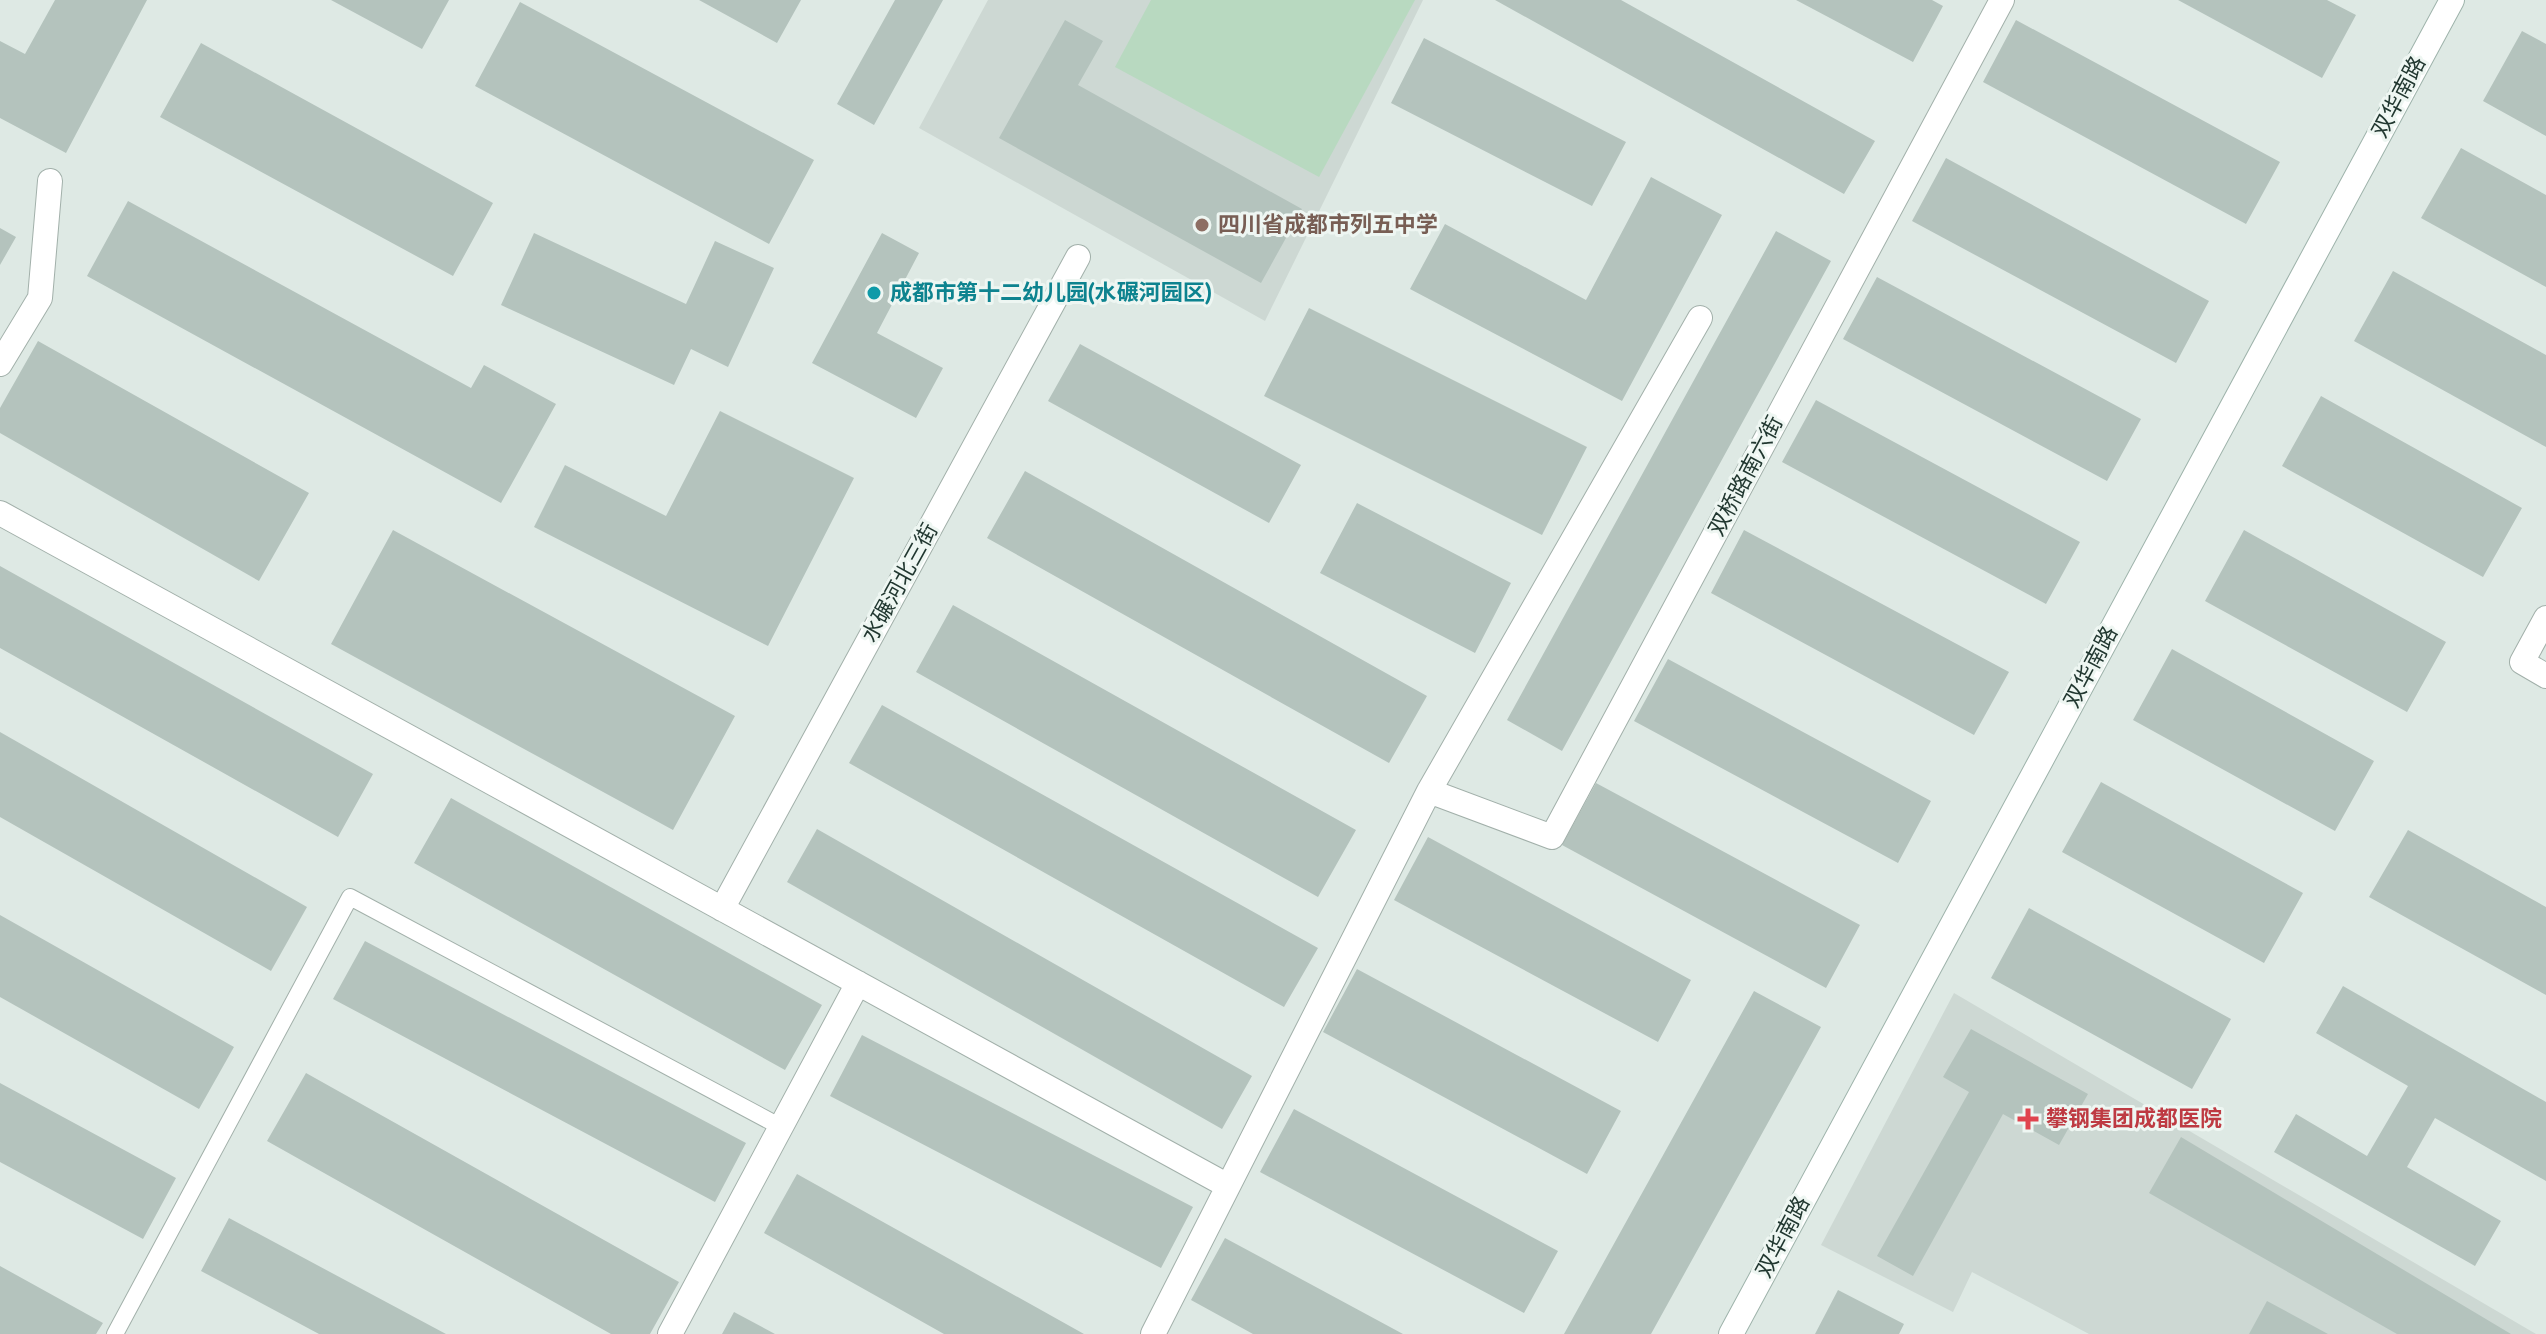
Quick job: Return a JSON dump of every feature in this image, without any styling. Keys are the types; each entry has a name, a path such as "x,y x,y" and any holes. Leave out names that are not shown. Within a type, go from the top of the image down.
{"street":[{"name":"双桥路南六街","path":"1429,791 1552,837 2002,0"},
{"name":"双华南路","path":"1731,1334 2452,0"},
{"path":"0,364 40,298 50,181"},
{"name":"水碾河北三街","path":"722,909 1078,257"},
{"path":"1153,1334 1429,791 1700,318"},
{"path":"0,513 1228,1186"},
{"path":"2546,618 2522,662 2546,676"},
{"path":"670,1334 858,983"}],"lane":[{"path":"115,1334 350,897 781,1127"}],"shaded area":[{"name":"四川省成都市列五中学","path":"988,0 1423,0 1265,321 919,128"},
{"name":"攀钢集团成都医院","path":"1954,993 2536,1334 2089,1334 1972,1272 1953,1312 1821,1245"}],"green space":[{"path":"1151,0 1415,0 1319,177 1115,67"}],"building":[{"path":"55,0 147,0 66,153 0,118 0,41 25,54"},
{"path":"331,0 449,0 422,49"},
{"path":"699,0 801,0 777,43"},
{"path":"895,0 943,0 874,125 837,104"},
{"path":"1495,0 1621,0 1875,141 1844,194"},
{"path":"1796,0 1932,0 1943,6 1913,62"},
{"path":"2178,0 2327,0 2356,15 2322,78"},
{"path":"520,2 814,160 769,244 475,86"},
{"path":"1065,20 1103,41 1078,85 1302,209 1261,283 999,138"},
{"path":"2016,20 2280,162 2246,224 1983,82"},
{"path":"2522,31 2546,44 2546,136 2483,101"},
{"path":"1424,38 1626,142 1592,206 1391,103"},
{"path":"201,43 493,203 453,276 160,117"},
{"path":"2461,148 2546,195 2546,287 2421,218"},
{"path":"1946,158 2209,301 2176,363 1912,221"},
{"path":"1651,177 1722,215 1622,401 1410,289 1445,224 1586,300"},
{"path":"128,201 471,388 484,365 556,404 501,503 87,276"},
{"path":"0,228 16,237 0,265"},
{"path":"1776,231 1831,261 1562,751 1507,720"},
{"path":"534,233 686,304 715,241 774,268 728,367 691,349 674,385 501,305"},
{"name":"成都市第十二幼儿园(水碾河园区)","path":"882,233 919,253 877,333 943,368 916,418 812,363"},
{"path":"2393,271 2546,355 2546,447 2354,341"},
{"path":"1877,277 2141,419 2107,481 1843,339"},
{"path":"1309,308 1587,447 1542,535 1264,396"},
{"path":"38,341 309,493 259,581 0,433 0,408"},
{"path":"1080,344 1301,465 1269,523 1048,401"},
{"path":"2321,396 2522,508 2483,577 2282,466"},
{"path":"1816,400 2080,542 2046,604 1782,462"},
{"path":"720,411 854,478 768,646 534,527 565,465 666,516"},
{"path":"1025,471 1427,696 1389,763 987,538"},
{"path":"1357,503 1511,583 1475,653 1320,573"},
{"path":"393,530 735,716 673,830 331,644"},
{"path":"1744,530 2009,672 1974,735 1711,593"},
{"path":"2244,530 2446,642 2407,712 2205,601"},
{"path":"0,566 373,774 338,837 0,648"},
{"path":"953,605 1356,830 1318,897 916,672"},
{"path":"2172,649 2374,761 2335,831 2133,720"},
{"path":"1668,659 1931,801 1898,863 1634,721"},
{"path":"882,705 1318,948 1284,1007 849,763"},
{"path":"0,732 307,907 271,971 0,817"},
{"path":"2101,782 2303,893 2264,963 2062,852"},
{"path":"1596,783 1860,925 1826,988 1562,845"},
{"path":"451,798 822,1005 785,1070 414,863"},
{"path":"817,829 1252,1076 1222,1129 787,882"},
{"path":"2408,830 2546,907 2546,995 2369,897"},
{"path":"1428,837 1691,980 1658,1042 1394,900"},
{"path":"2029,908 2231,1019 2192,1089 1991,978"},
{"path":"0,915 234,1047 199,1109 0,997"},
{"path":"365,941 746,1143 715,1202 333,999"},
{"path":"1357,969 1621,1111 1587,1174 1323,1032"},
{"path":"2343,986 2546,1102 2546,1181 2435,1118 2407,1167 2501,1221 2475,1266 2274,1152 2296,1114 2367,1156 2408,1086 2316,1033"},
{"path":"1754,991 1821,1027 1651,1334 1564,1334"},
{"path":"1971,1029 2088,1094 2059,1145 2003,1114 1913,1276 1877,1256 1969,1092 1943,1077"},
{"path":"862,1035 1193,1207 1161,1268 830,1096"},
{"path":"306,1073 679,1282 650,1334 611,1334 267,1141"},
{"path":"0,1083 176,1178 143,1239 0,1162"},
{"path":"1294,1109 1558,1251 1524,1313 1260,1172"},
{"path":"2181,1137 2511,1334 2397,1334 2149,1193"},
{"path":"797,1174 1084,1334 944,1334 764,1233"},
{"path":"229,1218 446,1334 319,1334 201,1271"},
{"path":"1225,1238 1403,1334 1253,1334 1191,1300"},
{"path":"0,1266 103,1323 96,1334 0,1334"},
{"path":"1838,1290 1904,1324 1899,1334 1815,1334"},
{"path":"2267,1301 2328,1334 2249,1334"},
{"path":"734,1312 775,1334 722,1334"}],"place":[{"name":"四川省成都市列五中学","path":"1202,225"},
{"name":"成都市第十二幼儿园(水碾河园区)","path":"874,293"},
{"name":"攀钢集团成都医院","path":"2028,1119"}]}
